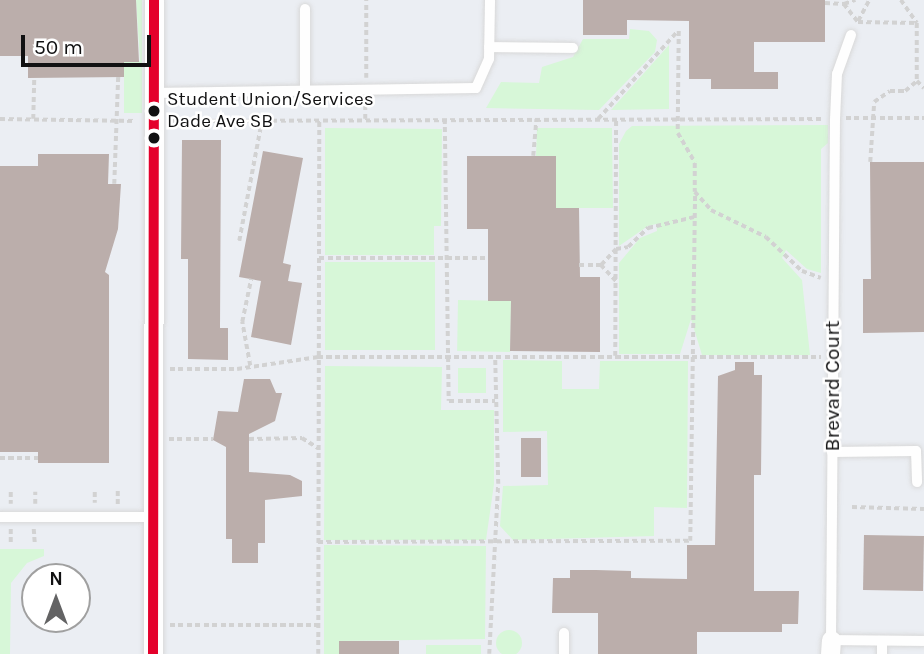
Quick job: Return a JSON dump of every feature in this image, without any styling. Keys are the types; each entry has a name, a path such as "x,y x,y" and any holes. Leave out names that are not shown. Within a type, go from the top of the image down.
{"street":[{"path":"153,654 154,0"}],"lane":[{"path":"154,93 365,93 476,88 487,69 490,0"},
{"path":"305,9 305,93"},
{"name":"Brevard Court","path":"831,647 835,118 837,74 851,35"},
{"path":"489,47 573,48"},
{"path":"832,452 916,451 917,482"},
{"path":"0,517 153,517"},
{"path":"564,633 564,654"},
{"path":"831,647 882,641 924,641"},
{"path":"882,641 882,654"}],"path":[{"path":"365,119 366,0"},
{"path":"825,3 844,4 855,0"},
{"path":"851,35 869,0"},
{"path":"901,0 916,23 917,81 924,88"},
{"path":"844,4 858,22"},
{"path":"858,22 916,23"},
{"path":"318,542 691,541 695,163 680,139 677,118 679,31 598,118"},
{"path":"33,119 34,78"},
{"path":"114,184 118,78"},
{"path":"870,162 870,118 880,97 905,91 917,81"},
{"path":"0,119 118,118 142,121"},
{"path":"534,156 536,118"},
{"path":"615,356 616,118"},
{"path":"164,121 924,118"},
{"path":"239,242 262,119"},
{"path":"318,654 319,119"},
{"path":"445,119 444,259 450,300 450,401 495,401"},
{"path":"695,192 710,209 766,237 802,271 821,278"},
{"path":"579,265 601,265 616,249 628,247 648,228 694,216"},
{"path":"319,258 488,258"},
{"path":"601,265 616,281"},
{"path":"250,367 242,323 251,279"},
{"path":"163,369 250,367 318,357 821,357"},
{"path":"489,654 498,484 495,359"},
{"path":"249,439 302,438 319,448"},
{"path":"173,439 213,439"},
{"path":"0,458 38,458"},
{"path":"118,491 118,508"},
{"path":"11,492 11,507"},
{"path":"35,492 35,507"},
{"path":"95,492 95,507"},
{"path":"852,507 924,509"},
{"path":"11,527 11,543"},
{"path":"34,527 35,543"},
{"path":"163,625 318,625"}],"shaded area":[{"path":"0,0 924,0 924,654 0,654"}],"green space":[{"path":"136,0 142,0 142,113 124,113 124,62 140,61"},
{"path":"630,29 649,31 657,40 655,52 599,110 486,108 501,82 539,83 542,67 573,57 583,39 629,39"},
{"path":"669,45 669,109 611,110"},
{"path":"828,125 828,143 821,149 821,273 807,269 786,250 782,258 802,280 810,355 702,355 691,319 680,354 619,354 619,263 640,238 657,231 656,224 648,226 619,246 619,144 626,131 632,126"},
{"path":"325,128 442,129 441,226 434,226 434,255 325,255"},
{"path":"537,128 612,128 613,208 556,208 536,156"},
{"path":"325,262 435,262 435,350 325,350"},
{"path":"458,300 511,301 510,352 457,351"},
{"path":"503,360 562,361 562,389 599,389 600,361 688,361 687,508 654,507 654,536 513,540 500,526 503,486 548,485 547,431 503,432"},
{"path":"325,366 442,367 441,410 494,410 494,484 486,540 324,540"},
{"path":"458,368 486,368 486,393 458,393"},
{"path":"324,545 486,546 485,639 339,641 339,654 324,654"},
{"path":"0,549 44,549 44,556 21,563 21,570 11,583 10,654 0,654"},
{"path":"509,630 518,634 522,643 518,652 509,656 500,652 496,643 500,634"},
{"path":"426,645 481,645 481,654 426,654"}],"building":[{"path":"0,0 136,0 139,62 124,62 124,77 28,78 28,56 0,56"},
{"path":"583,0 825,0 825,42 754,42 754,72 778,72 778,89 711,89 711,79 689,79 689,21 627,20 627,35 583,35"},
{"path":"182,140 221,140 220,328 228,328 228,360 188,359 188,259 181,259"},
{"path":"263,151 303,158 283,263 291,265 288,281 302,283 291,345 251,337 261,281 239,277"},
{"path":"38,154 109,154 108,184 121,184 118,229 105,272 109,275 109,463 38,463 38,452 0,452 0,166 38,166"},
{"path":"467,156 556,156 556,208 579,208 580,277 600,277 600,352 510,351 511,301 488,301 488,229 467,229"},
{"path":"870,162 924,162 924,332 863,333 863,279 871,279"},
{"path":"735,362 754,362 754,375 762,375 761,475 754,475 754,591 799,591 798,624 782,624 782,632 697,632 697,654 598,654 598,613 552,613 553,578 570,578 570,570 596,570 631,571 631,578 687,579 687,545 715,545 718,376 735,370"},
{"path":"244,379 270,379 276,393 282,393 275,421 249,434 249,472 290,475 302,481 302,496 265,500 265,543 258,543 258,563 232,563 232,539 226,539 226,447 213,440 218,411 238,412"},
{"path":"521,438 541,438 541,477 521,477"},
{"path":"864,535 924,536 923,591 863,590"},
{"path":"339,641 399,641 399,654 339,654"}],"transit line":[{"path":"153,654 154,0"}],"place":[{"name":"Student Union/Services Dade Ave SB","path":"154,111"}]}
